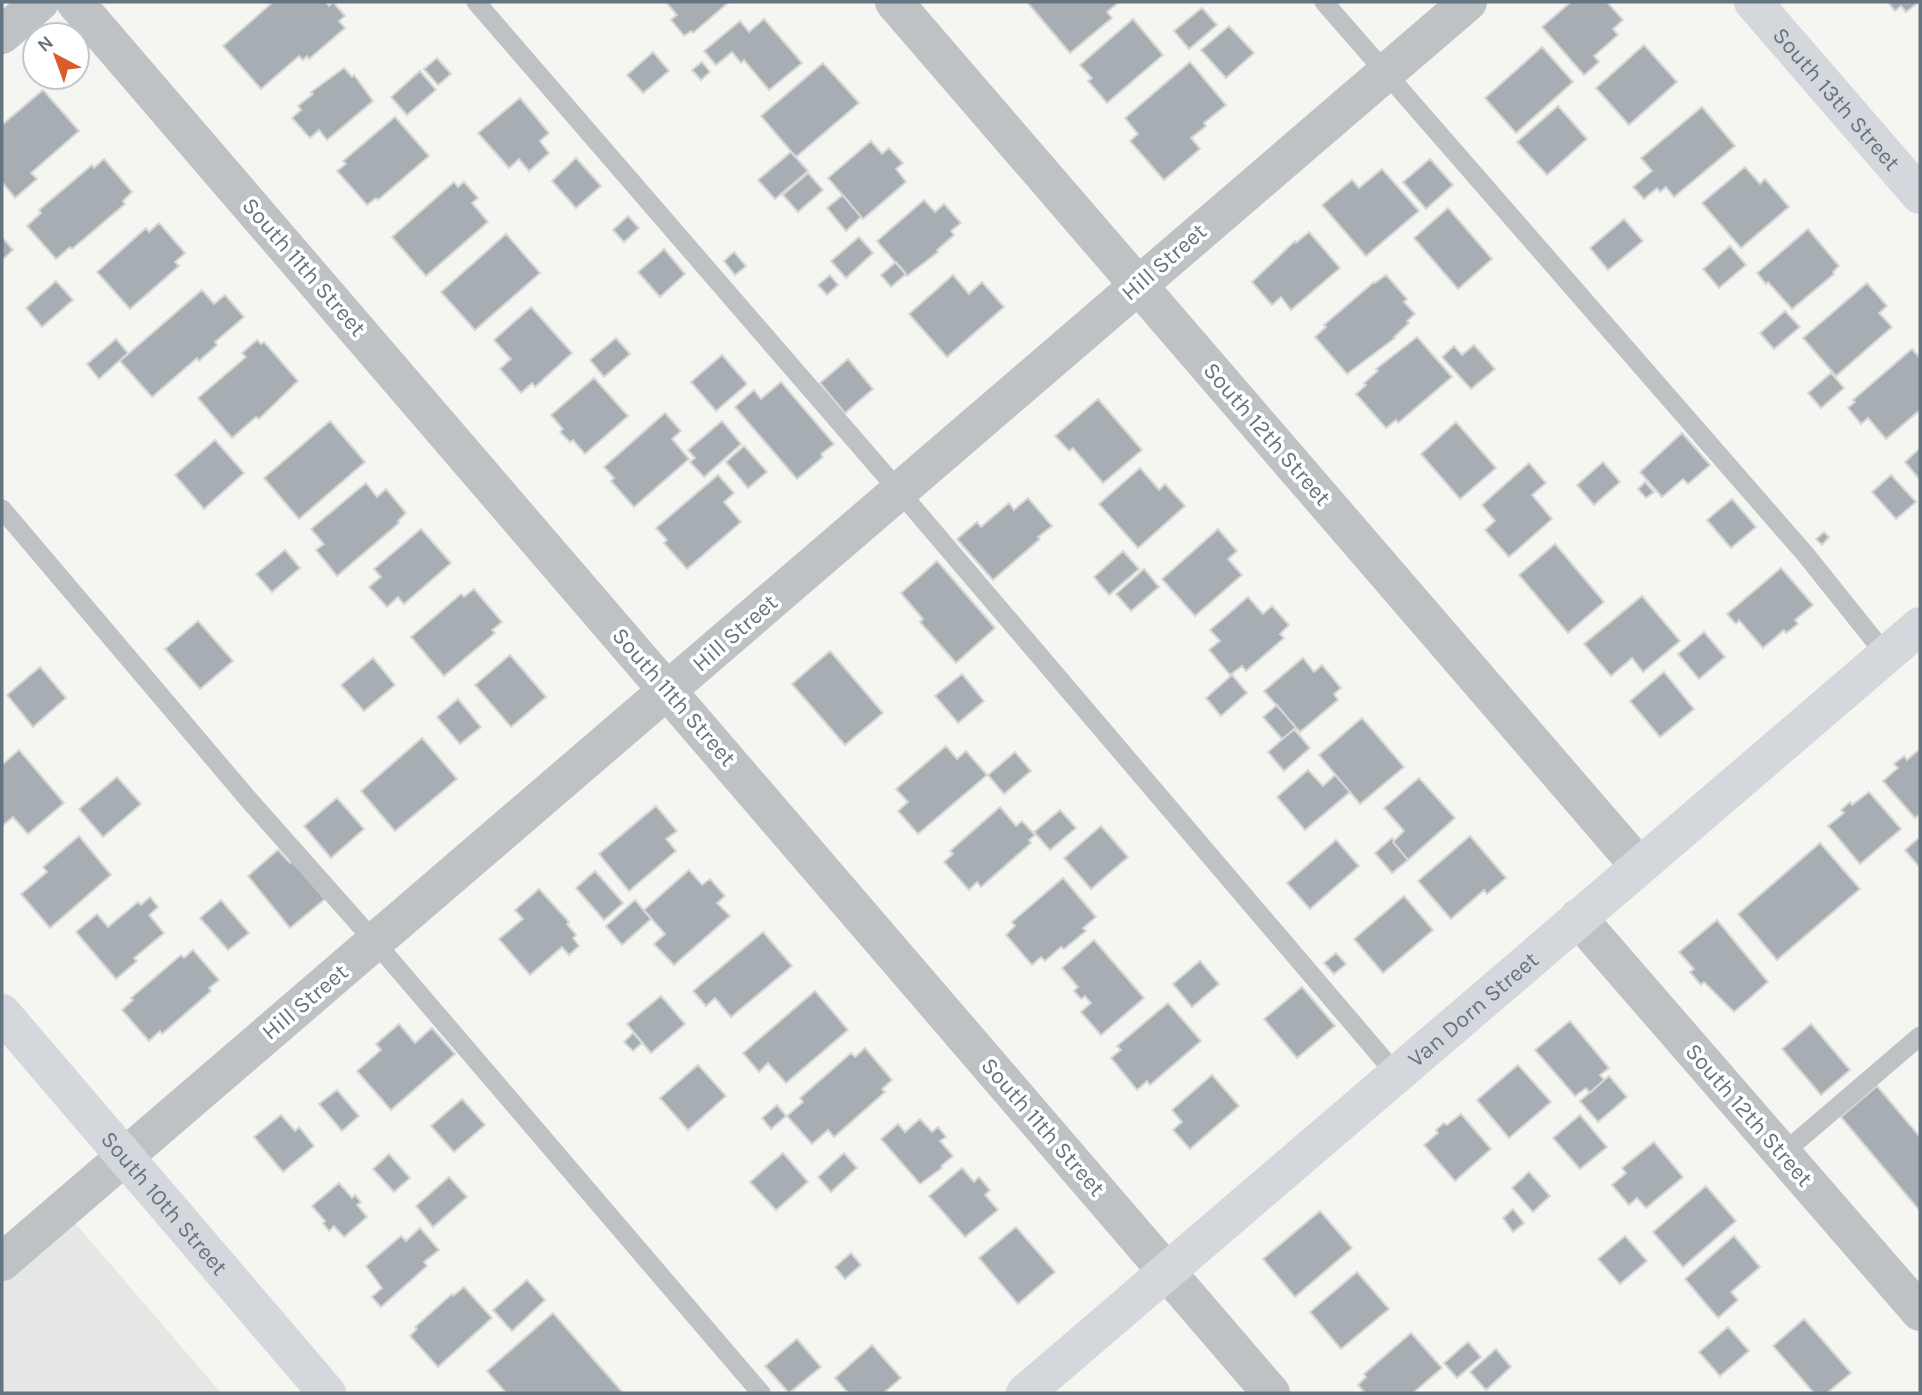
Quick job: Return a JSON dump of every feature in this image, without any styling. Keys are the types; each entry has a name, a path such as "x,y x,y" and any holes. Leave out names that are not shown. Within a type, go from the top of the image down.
{"main road":[{"name":"South 13th Street","path":"1753,2 1920,195"},
{"name":"Van Dorn Street","path":"1025,1393 1920,626"},
{"name":"South 10th Street","path":"2,1013 327,1393"}],"street":[{"path":"2,35 40,2"},
{"name":"South 11th Street","path":"75,2 1271,1393"},
{"name":"South 12th Street","path":"894,2 1639,866"},
{"name":"Hill Street","path":"2,1262 1468,2"},
{"name":"South 12th Street","path":"1578,918 1920,1312"}],"lane":[{"path":"476,2 900,491 1396,1074"},
{"path":"1324,2 1806,555 1886,655"},
{"path":"2,509 249,800 375,942 761,1393"},
{"path":"1782,1154 1920,1036"}],"shaded area":[{"path":"63,1209 221,1393 2,1393 2,1262"}],"building":[{"path":"273,2 326,2 329,6 333,2 345,16 339,21 345,28 309,59 307,56 303,60 299,56 261,89 223,46"},
{"path":"666,2 729,2 693,33 691,31 684,36 671,20 677,15"},
{"path":"1027,2 1119,2 1107,12 1112,18 1070,53"},
{"path":"1571,2 1607,2 1623,20 1613,29 1618,35 1594,56 1599,62 1584,75 1542,27"},
{"path":"1888,2 1919,2 1906,12 1901,6 1895,11"},
{"path":"1202,8 1217,25 1189,49 1174,31"},
{"path":"764,19 802,63 769,90 744,60 741,63 732,52 716,65 704,51 740,21 749,32"},
{"path":"1133,19 1163,55 1107,103 1088,81 1092,78 1080,65"},
{"path":"1229,26 1254,53 1226,78 1201,50"},
{"path":"1644,45 1677,82 1629,125 1596,88"},
{"path":"1542,47 1573,82 1516,133 1485,98"},
{"path":"653,52 669,71 643,93 627,75"},
{"path":"437,58 451,74 438,85 424,69"},
{"path":"702,62 710,72 701,80 692,70"},
{"path":"1190,62 1226,105 1191,138 1200,149 1164,180 1130,141 1138,134 1125,118"},
{"path":"823,63 859,103 796,157 761,116"},
{"path":"344,68 352,77 354,75 373,101 327,140 319,130 310,138 292,118 301,110 298,106 313,94 311,92"},
{"path":"420,71 436,90 407,115 391,97"},
{"path":"44,91 79,131 31,173 37,179 15,198 2,182 2,125"},
{"path":"520,98 549,133 540,141 549,153 529,171 519,159 509,168 478,133"},
{"path":"1558,106 1587,139 1547,175 1517,142"},
{"path":"1702,107 1735,146 1674,197 1666,187 1660,192 1657,188 1644,199 1633,187 1652,171 1641,158"},
{"path":"395,117 429,156 378,200 376,198 367,205 337,171 346,164 343,161"},
{"path":"871,141 882,154 889,148 903,163 896,169 906,182 863,219 828,178"},
{"path":"791,152 808,171 775,199 758,180"},
{"path":"576,158 601,186 576,208 552,181"},
{"path":"104,159 132,192 123,201 125,204 72,249 70,247 56,259 27,226 41,213 39,210 92,165 94,168"},
{"path":"1430,159 1453,185 1426,209 1403,182"},
{"path":"1745,167 1760,184 1765,179 1789,207 1741,248 1702,203"},
{"path":"1382,169 1419,211 1366,256 1322,205 1352,180 1359,188"},
{"path":"808,173 823,190 798,212 783,195"},
{"path":"454,182 458,187 464,182 478,198 472,203 488,222 426,276 392,237"},
{"path":"843,195 861,217 846,231 827,208"},
{"path":"924,200 935,212 944,204 961,223 951,231 954,235 938,252 907,276 877,241"},
{"path":"1448,208 1492,259 1458,289 1414,238"},
{"path":"628,216 639,228 624,242 613,230"},
{"path":"1624,219 1643,241 1608,270 1590,248"},
{"path":"159,223 185,253 175,262 179,266 130,309 97,272 146,228 149,232"},
{"path":"1808,229 1839,266 1834,274 1792,309 1757,273"},
{"path":"1309,232 1340,268 1291,310 1281,297 1272,305 1252,282 1295,241 1296,243"},
{"path":"506,234 540,273 475,330 441,292"},
{"path":"2,237 13,250 2,260"},
{"path":"859,237 873,253 846,278 831,261"},
{"path":"1730,246 1746,265 1719,288 1703,269"},
{"path":"664,249 685,274 660,297 638,272"},
{"path":"734,252 746,266 735,275 724,261"},
{"path":"896,262 906,274 891,287 881,275"},
{"path":"830,275 838,285 827,295 818,285"},
{"path":"953,275 969,294 982,282 1004,307 947,357 909,314"},
{"path":"1386,275 1407,299 1404,302 1415,314 1395,338 1347,374 1315,337 1326,327 1324,325"},
{"path":"56,281 73,300 42,327 26,308"},
{"path":"1867,283 1887,306 1879,313 1892,327 1836,376 1803,338"},
{"path":"202,290 214,304 225,295 244,317 215,342 217,345 199,361 197,358 152,397 120,361"},
{"path":"531,307 572,353 535,387 532,383 521,393 500,369 511,359 494,340"},
{"path":"1785,311 1800,327 1774,349 1760,333"},
{"path":"1417,337 1452,377 1398,423 1396,420 1386,428 1356,394 1378,371 1376,369"},
{"path":"616,338 630,354 604,377 590,360"},
{"path":"116,339 128,353 99,379 87,364"},
{"path":"257,340 261,344 264,342 298,381 259,419 256,417 232,438 198,398 246,357 242,353"},
{"path":"1474,345 1495,369 1471,389 1442,357 1454,346 1462,355"},
{"path":"1912,349 1920,358 1920,410 1886,439 1868,418 1861,424 1848,408 1855,402 1853,400"},
{"path":"722,355 747,384 716,411 691,382"},
{"path":"848,359 873,389 845,413 820,383"},
{"path":"1831,373 1844,388 1821,408 1808,393"},
{"path":"594,378 628,416 585,454 573,440 570,442 560,432 563,429 551,415"},
{"path":"781,382 834,444 797,479 735,407 754,390 761,399"},
{"path":"1098,399 1142,450 1103,483 1073,448 1069,451 1055,436"},
{"path":"665,413 681,431 672,439 689,459 634,507 611,481 614,478 604,467"},
{"path":"330,421 365,462 299,519 264,478"},
{"path":"722,421 741,444 704,477 690,462 695,458 688,450"},
{"path":"1456,422 1496,468 1460,499 1421,454"},
{"path":"1682,433 1710,465 1688,484 1683,479 1662,497 1640,472"},
{"path":"215,440 244,473 204,509 175,475"},
{"path":"744,446 767,472 748,488 726,462"},
{"path":"1920,448 1920,480 1905,462"},
{"path":"1603,462 1620,482 1594,505 1577,485"},
{"path":"1529,463 1546,483 1532,495 1552,519 1509,557 1485,530 1495,521 1482,505"},
{"path":"1140,468 1159,490 1165,484 1185,506 1138,548 1099,504"},
{"path":"718,475 734,493 724,502 741,522 687,569 664,543 667,540 656,528"},
{"path":"1891,475 1916,502 1896,519 1872,492"},
{"path":"1645,482 1654,492 1646,498 1638,489"},
{"path":"366,483 377,497 386,489 406,513 399,523 337,576 316,550 324,544 311,529"},
{"path":"1028,498 1052,526 993,580 957,539 977,522 981,527 1009,503 1014,510"},
{"path":"1732,499 1756,527 1731,548 1707,520"},
{"path":"421,529 451,563 404,604 398,597 387,607 369,587 381,577 374,569"},
{"path":"1218,529 1237,551 1228,559 1242,575 1195,616 1162,579"},
{"path":"1824,532 1829,537 1822,545 1816,539"},
{"path":"1555,544 1604,602 1568,633 1519,575"},
{"path":"285,550 300,568 272,592 256,574"},
{"path":"1123,551 1139,569 1109,595 1094,577"},
{"path":"937,561 995,628 956,663 920,622 923,619 901,593"},
{"path":"1781,568 1813,605 1795,620 1798,624 1786,633 1784,630 1763,648 1739,620 1736,624 1727,614"},
{"path":"1144,569 1159,587 1131,611 1116,594"},
{"path":"474,589 502,622 492,630 495,633 444,676 411,637 461,594 464,597"},
{"path":"1642,596 1680,641 1643,672 1632,658 1611,676 1584,644"},
{"path":"1248,597 1263,614 1272,606 1289,625 1280,634 1284,638 1246,671 1242,666 1230,675 1209,650 1220,641 1210,630"},
{"path":"198,621 233,661 200,689 165,649"},
{"path":"1704,632 1725,657 1699,679 1678,654"},
{"path":"830,651 883,713 845,745 792,684"},
{"path":"510,655 546,697 511,727 475,685"},
{"path":"373,658 395,685 364,711 341,685"},
{"path":"1303,658 1314,672 1322,665 1341,688 1334,694 1338,700 1300,732 1264,691"},
{"path":"40,667 66,698 33,727 7,695"},
{"path":"1664,672 1694,709 1660,737 1630,701"},
{"path":"962,674 984,701 958,723 935,696"},
{"path":"1232,675 1247,693 1221,716 1206,698"},
{"path":"458,699 481,727 460,744 437,717"},
{"path":"1277,705 1296,728 1282,739 1263,717"},
{"path":"1362,718 1404,767 1360,804 1319,755"},
{"path":"1294,729 1310,748 1284,771 1268,752"},
{"path":"422,738 457,779 395,831 361,791"},
{"path":"946,746 957,759 966,751 987,775 918,834 898,811 908,802 896,789"},
{"path":"1920,749 1920,814 1915,818 1883,781 1898,768 1894,764 1904,756 1907,760"},
{"path":"19,750 64,803 28,834 13,817 2,826 2,765"},
{"path":"1015,752 1031,771 1004,794 988,775"},
{"path":"1308,770 1323,786 1335,775 1350,792 1305,830 1277,797"},
{"path":"117,777 141,804 103,837 79,809"},
{"path":"1419,778 1455,818 1408,860 1393,842 1404,831 1384,808"},
{"path":"1869,792 1901,829 1860,864 1828,826 1844,813 1841,810 1850,802 1852,805"},
{"path":"337,798 364,829 331,858 304,826"},
{"path":"656,806 677,831 666,839 676,851 629,891 599,854"},
{"path":"1000,807 1016,826 1022,821 1035,835 1029,840 1031,843 981,887 977,882 969,890 944,862 953,854 950,851"},
{"path":"1060,810 1076,828 1050,850 1034,832"},
{"path":"1101,826 1128,857 1091,889 1064,858"},
{"path":"79,836 111,875 50,928 21,894 47,872 43,867"},
{"path":"1470,836 1506,878 1487,894 1484,890 1451,919 1418,881"},
{"path":"1920,837 1920,868 1905,850"},
{"path":"1392,838 1408,860 1392,873 1375,853"},
{"path":"1336,840 1359,866 1310,909 1287,883"},
{"path":"1820,843 1860,889 1777,960 1738,914"},
{"path":"278,850 290,863 292,861 325,899 290,928 248,876"},
{"path":"689,870 702,885 710,879 725,896 717,903 730,916 674,965 654,944 665,934 644,910"},
{"path":"595,871 623,903 604,920 576,888"},
{"path":"1063,878 1096,917 1083,928 1086,931 1064,949 1061,947 1045,961 1041,957 1032,965 1006,935 1015,926 1012,922"},
{"path":"539,889 569,922 567,924 576,935 573,938 579,946 569,955 562,947 530,975 499,939 523,919 515,910"},
{"path":"1404,896 1433,930 1383,973 1354,939"},
{"path":"150,897 158,907 149,915 164,933 134,958 137,961 116,979 76,932 97,914 108,927 138,902 141,905"},
{"path":"221,900 249,933 228,950 200,918"},
{"path":"635,900 651,919 622,945 606,926"},
{"path":"1717,920 1768,982 1734,1012 1704,982 1701,985 1690,972 1694,969 1679,952"},
{"path":"763,932 792,966 731,1017 715,998 706,1006 693,991"},
{"path":"1094,940 1144,998 1101,1035 1081,1012 1091,1003 1085,996 1081,999 1074,991 1078,987 1062,968"},
{"path":"193,950 219,980 209,988 211,991 162,1034 160,1031 149,1041 122,1010 133,1000 131,998 181,955 184,958"},
{"path":"1336,953 1346,964 1334,974 1324,963"},
{"path":"1200,961 1219,984 1192,1007 1173,984"},
{"path":"1302,987 1335,1026 1297,1058 1264,1019"},
{"path":"815,991 848,1030 786,1083 768,1063 759,1072 743,1053"},
{"path":"661,996 685,1024 651,1053 627,1024"},
{"path":"1168,1003 1201,1041 1150,1085 1147,1081 1137,1090 1111,1058 1121,1050 1117,1046"},
{"path":"1570,1021 1609,1068 1600,1075 1604,1080 1590,1093 1586,1088 1575,1096 1535,1050"},
{"path":"399,1024 415,1043 432,1028 455,1054 391,1110 357,1071 381,1050 376,1044"},
{"path":"1811,1024 1850,1070 1821,1095 1782,1049"},
{"path":"633,1033 642,1043 633,1051 624,1042"},
{"path":"865,1048 892,1080 882,1089 885,1092 834,1137 828,1130 812,1144 787,1116 803,1102 800,1098 851,1053 855,1057"},
{"path":"698,1065 726,1096 688,1130 660,1098"},
{"path":"1518,1065 1551,1102 1509,1138 1477,1100"},
{"path":"1212,1075 1239,1106 1190,1149 1173,1130 1182,1122 1172,1110"},
{"path":"1609,1076 1627,1097 1598,1122 1580,1101"},
{"path":"1877,1086 1920,1137 1920,1211 1841,1117"},
{"path":"337,1090 359,1116 342,1131 319,1104"},
{"path":"462,1099 485,1125 454,1152 431,1126"},
{"path":"777,1105 786,1116 771,1129 762,1118"},
{"path":"1461,1114 1491,1149 1455,1181 1424,1145 1438,1133 1436,1130 1444,1123 1447,1125"},
{"path":"281,1115 295,1131 299,1127 314,1146 283,1172 254,1137"},
{"path":"1580,1115 1607,1147 1580,1169 1553,1138"},
{"path":"920,1119 932,1132 938,1127 946,1137 940,1141 953,1156 920,1184 881,1139 898,1124 905,1132"},
{"path":"1654,1142 1683,1177 1646,1208 1637,1198 1629,1205 1612,1185 1626,1173 1622,1168"},
{"path":"783,1153 808,1182 776,1210 750,1182"},
{"path":"844,1153 857,1168 831,1192 818,1177"},
{"path":"389,1154 410,1178 394,1192 373,1169"},
{"path":"962,1168 974,1182 979,1177 990,1190 985,1195 998,1210 965,1237 929,1196"},
{"path":"1529,1172 1550,1196 1533,1212 1512,1188"},
{"path":"449,1177 467,1197 433,1227 416,1206"},
{"path":"339,1183 352,1198 355,1195 361,1202 357,1205 367,1217 344,1237 334,1226 329,1231 323,1223 325,1221 312,1206"},
{"path":"1706,1186 1736,1221 1683,1267 1653,1232"},
{"path":"1513,1209 1524,1223 1513,1232 1503,1218"},
{"path":"1320,1211 1352,1248 1295,1297 1263,1259"},
{"path":"1016,1227 1055,1272 1018,1304 979,1258"},
{"path":"420,1228 439,1250 424,1262 427,1266 381,1307 372,1297 382,1288 366,1266 401,1236 406,1241"},
{"path":"1625,1236 1647,1261 1620,1284 1598,1259"},
{"path":"1734,1236 1760,1267 1731,1292 1738,1300 1718,1318 1685,1279"},
{"path":"851,1253 861,1265 845,1279 835,1267"},
{"path":"1357,1272 1389,1309 1341,1349 1310,1312"},
{"path":"527,1280 545,1300 512,1331 493,1310"},
{"path":"464,1287 492,1318 438,1367 410,1336 417,1329 415,1327 452,1294 453,1296"},
{"path":"553,1313 623,1393 506,1393 487,1371"},
{"path":"1804,1319 1851,1373 1827,1393 1814,1393 1773,1346"},
{"path":"1728,1327 1749,1351 1720,1376 1699,1352"},
{"path":"1411,1333 1442,1368 1413,1393 1365,1393 1358,1385 1366,1377 1364,1374"},
{"path":"797,1339 821,1367 789,1393 765,1366"},
{"path":"1468,1342 1481,1357 1457,1378 1444,1363"},
{"path":"872,1345 901,1378 886,1391 888,1393 848,1393 835,1378"},
{"path":"1496,1349 1511,1367 1486,1390 1470,1372"}]}
